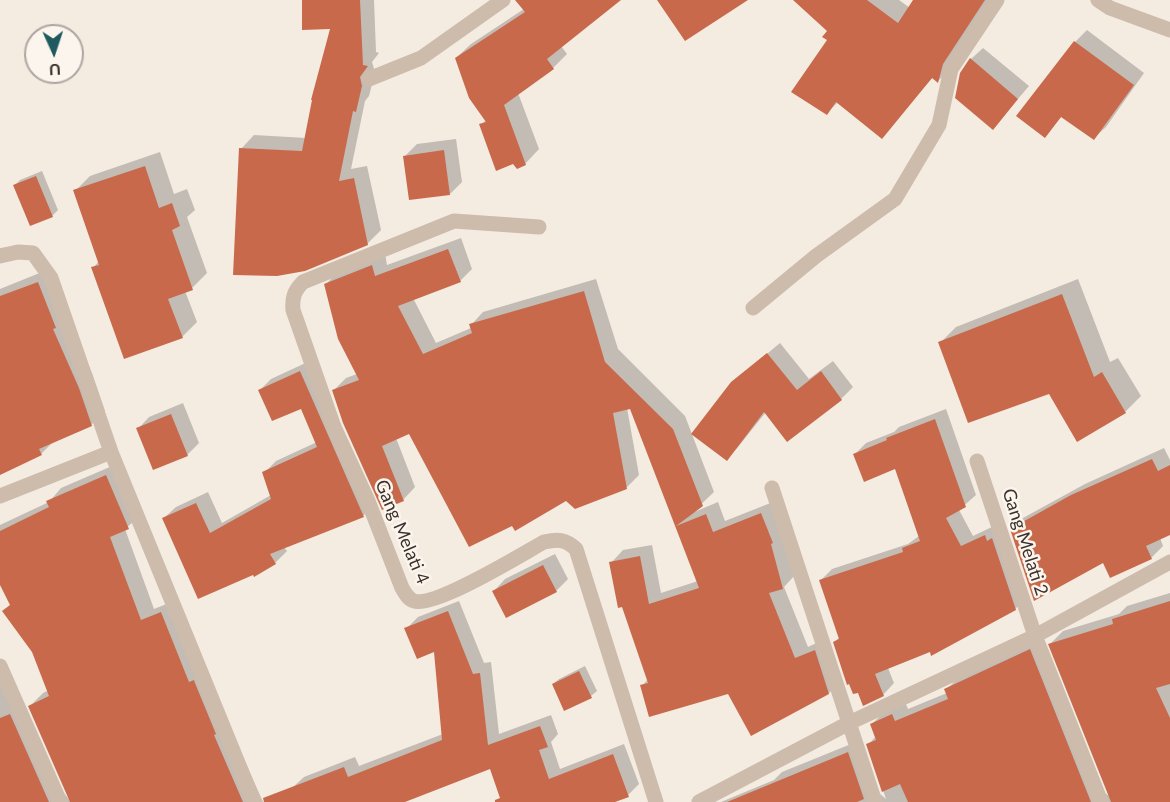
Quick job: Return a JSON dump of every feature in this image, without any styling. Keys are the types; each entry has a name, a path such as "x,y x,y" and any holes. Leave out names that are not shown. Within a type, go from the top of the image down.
{"street":[{"path":"369,79 421,58 503,0"},
{"path":"753,309 816,256 895,199 939,125 951,69 997,0"},
{"path":"1098,0 1110,8 1170,30"},
{"name":"Gang Melati 4","path":"539,227 454,221 303,282 296,289 292,299 295,319 334,427 368,501 402,588 408,597 416,602 441,597 544,542 559,539 568,542 576,549 656,802"},
{"path":"0,256 18,252 33,253 51,278 111,452 254,802"},
{"path":"0,496 111,452"},
{"name":"Gang Melati 2","path":"977,461 1035,636 1101,802"},
{"path":"772,488 875,802"},
{"path":"699,802 849,723 1035,636 1170,562"},
{"path":"0,666 60,802"}],"building":[{"path":"302,0 360,0 363,65 368,66 360,77 362,86 356,112 353,111 339,181 354,178 368,245 305,271 277,276 233,275 239,148 302,151 311,100 330,29 302,30"},
{"path":"515,0 621,0 547,59 554,69 504,105 526,165 517,169 513,164 496,171 479,124 486,122 469,98 455,58 525,12"},
{"path":"657,0 748,0 685,41"},
{"path":"793,0 867,0 898,23 913,0 985,0 943,64 938,83 932,78 882,139 836,102 827,115 791,92 827,40 822,37 827,31"},
{"path":"1074,41 1134,85 1094,140 1061,117 1045,138 1016,116"},
{"path":"970,58 1018,99 993,130 955,98 960,73"},
{"path":"444,150 450,195 409,200 403,156"},
{"path":"145,166 159,208 172,203 180,226 172,230 193,290 168,299 183,338 124,359 91,267 99,265 73,190"},
{"path":"36,176 53,217 30,226 13,185"},
{"path":"448,249 461,282 398,306 423,354 472,333 469,324 584,291 605,362 673,429 703,506 676,526 706,514 713,532 761,513 773,543 771,544 783,589 769,593 795,658 815,650 829,694 751,736 728,694 649,717 640,685 648,683 622,607 618,608 609,562 640,556 649,604 699,588 630,409 613,413 627,489 575,509 566,501 515,531 512,526 469,547 409,434 382,446 404,501 382,510 343,423 332,390 359,380 338,339 324,284 372,265 375,276"},
{"path":"38,282 56,328 53,329 79,388 92,426 39,449 42,455 0,475 0,296"},
{"path":"1062,294 1094,377 1102,372 1126,413 1077,442 1049,394 968,423 938,342"},
{"path":"767,353 797,390 821,371 842,400 787,442 764,412 727,461 691,434 731,382"},
{"path":"300,371 364,517 270,554 276,564 254,577 253,575 198,599 162,518 196,503 210,533 271,499 262,472 317,447 301,409 272,421 258,390"},
{"path":"171,414 188,456 153,470 136,428"},
{"path":"935,419 966,507 946,518 961,546 985,535 987,541 992,538 1016,610 931,656 930,652 875,674 884,696 863,706 858,693 853,694 849,684 847,685 833,642 839,639 819,580 903,552 902,548 920,541 895,469 864,482 853,454"},
{"path":"1152,459 1158,471 1170,465 1170,535 1146,546 1152,559 1110,578 1103,563 1034,601 1010,529 1071,495"},
{"path":"106,475 129,529 110,537 141,620 161,612 189,682 194,680 216,734 214,735 243,802 70,802 28,706 49,696 32,652 2,611 10,605 0,585 0,531 49,507 46,501"},
{"path":"543,565 557,592 506,618 492,591"},
{"path":"1170,601 1170,684 1156,688 1170,718 1170,802 1111,802 1048,644 1113,624 1112,619"},
{"path":"448,611 473,674 480,673 488,745 540,726 548,747 539,750 549,779 613,754 629,797 615,802 495,802 500,798 490,769 405,802 264,802 263,798 344,767 348,777 442,740 434,652 417,659 404,628"},
{"path":"1030,649 1091,802 908,802 900,784 882,792 866,744 876,740 870,724 892,714 895,721 948,699 944,689"},
{"path":"579,671 592,698 564,711 552,684"},
{"path":"10,714 49,802 0,802 0,718"},
{"path":"848,752 864,799 857,802 727,802"}]}
